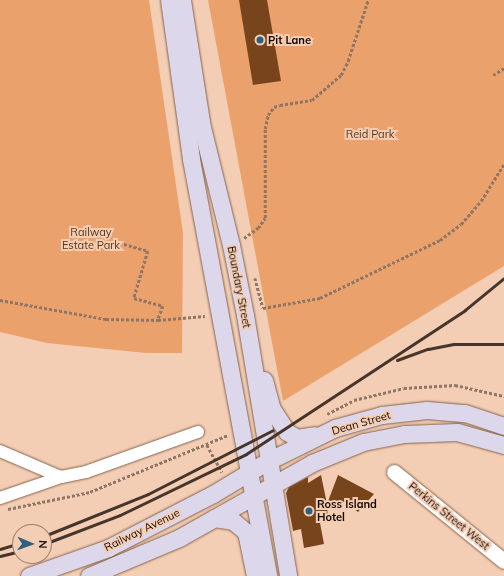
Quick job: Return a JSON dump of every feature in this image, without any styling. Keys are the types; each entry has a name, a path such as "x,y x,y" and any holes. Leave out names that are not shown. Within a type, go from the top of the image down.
{"main road":[{"name":"Boundary Street","path":"169,0 191,159 268,576"},
{"name":"Boundary Street","path":"182,0 202,127 231,245 242,299 288,576"},
{"path":"242,299 272,409 278,420 287,432 297,438 326,432"},
{"name":"Dean Street","path":"249,472 326,432 382,415 427,410 465,413 504,426"},
{"name":"Dean Street","path":"254,496 273,484 338,451 384,437 430,432 457,432 504,445"},
{"name":"Railway Avenue","path":"29,576 108,548 213,494 249,472"},
{"name":"Railway Avenue","path":"89,576 179,538 254,496"},
{"path":"214,518 233,521 246,532 255,576"}],"street":[{"path":"0,498 61,477 86,472 198,432"},
{"path":"0,451 61,477"},
{"name":"Perkins Street West","path":"394,472 504,561"}],"path":[{"path":"231,245 254,232 265,218 265,129 268,115 274,108 312,100 340,75 348,61 368,0"},
{"path":"493,75 504,68"},
{"path":"254,278 262,308 320,298 440,240 461,224 481,201 504,164"},
{"path":"124,244 148,251 134,298 163,306 158,320"},
{"path":"0,300 106,319 158,320 207,316"},
{"path":"5,510 90,492 207,445 241,428"},
{"path":"207,445 222,472"}],"green space":[{"name":"Railway Estate Park","path":"0,0 149,0 183,233 182,353 146,353 47,343 0,332"},
{"name":"Reid Park","path":"208,0 504,0 504,266 283,401"}],"building":[{"name":"Pit Lane","path":"239,0 267,0 281,81 253,85"},
{"name":"Ross Island Hotel","path":"321,475 327,504 338,475 374,494 358,512 346,502 327,505 328,521 320,523 324,544 304,548 301,529 293,531 286,493 289,487 308,477 308,483"}],"railway":[{"path":"52,541 120,515 246,454 465,310 504,278"},
{"path":"397,360 428,349 454,344 504,344"},
{"path":"52,533 148,494 273,430"},
{"path":"0,549 12,545"},
{"path":"0,556 12,553"}],"place":[{"name":"Pit Lane","path":"260,40"},
{"name":"Ross Island Hotel","path":"309,511"}]}
